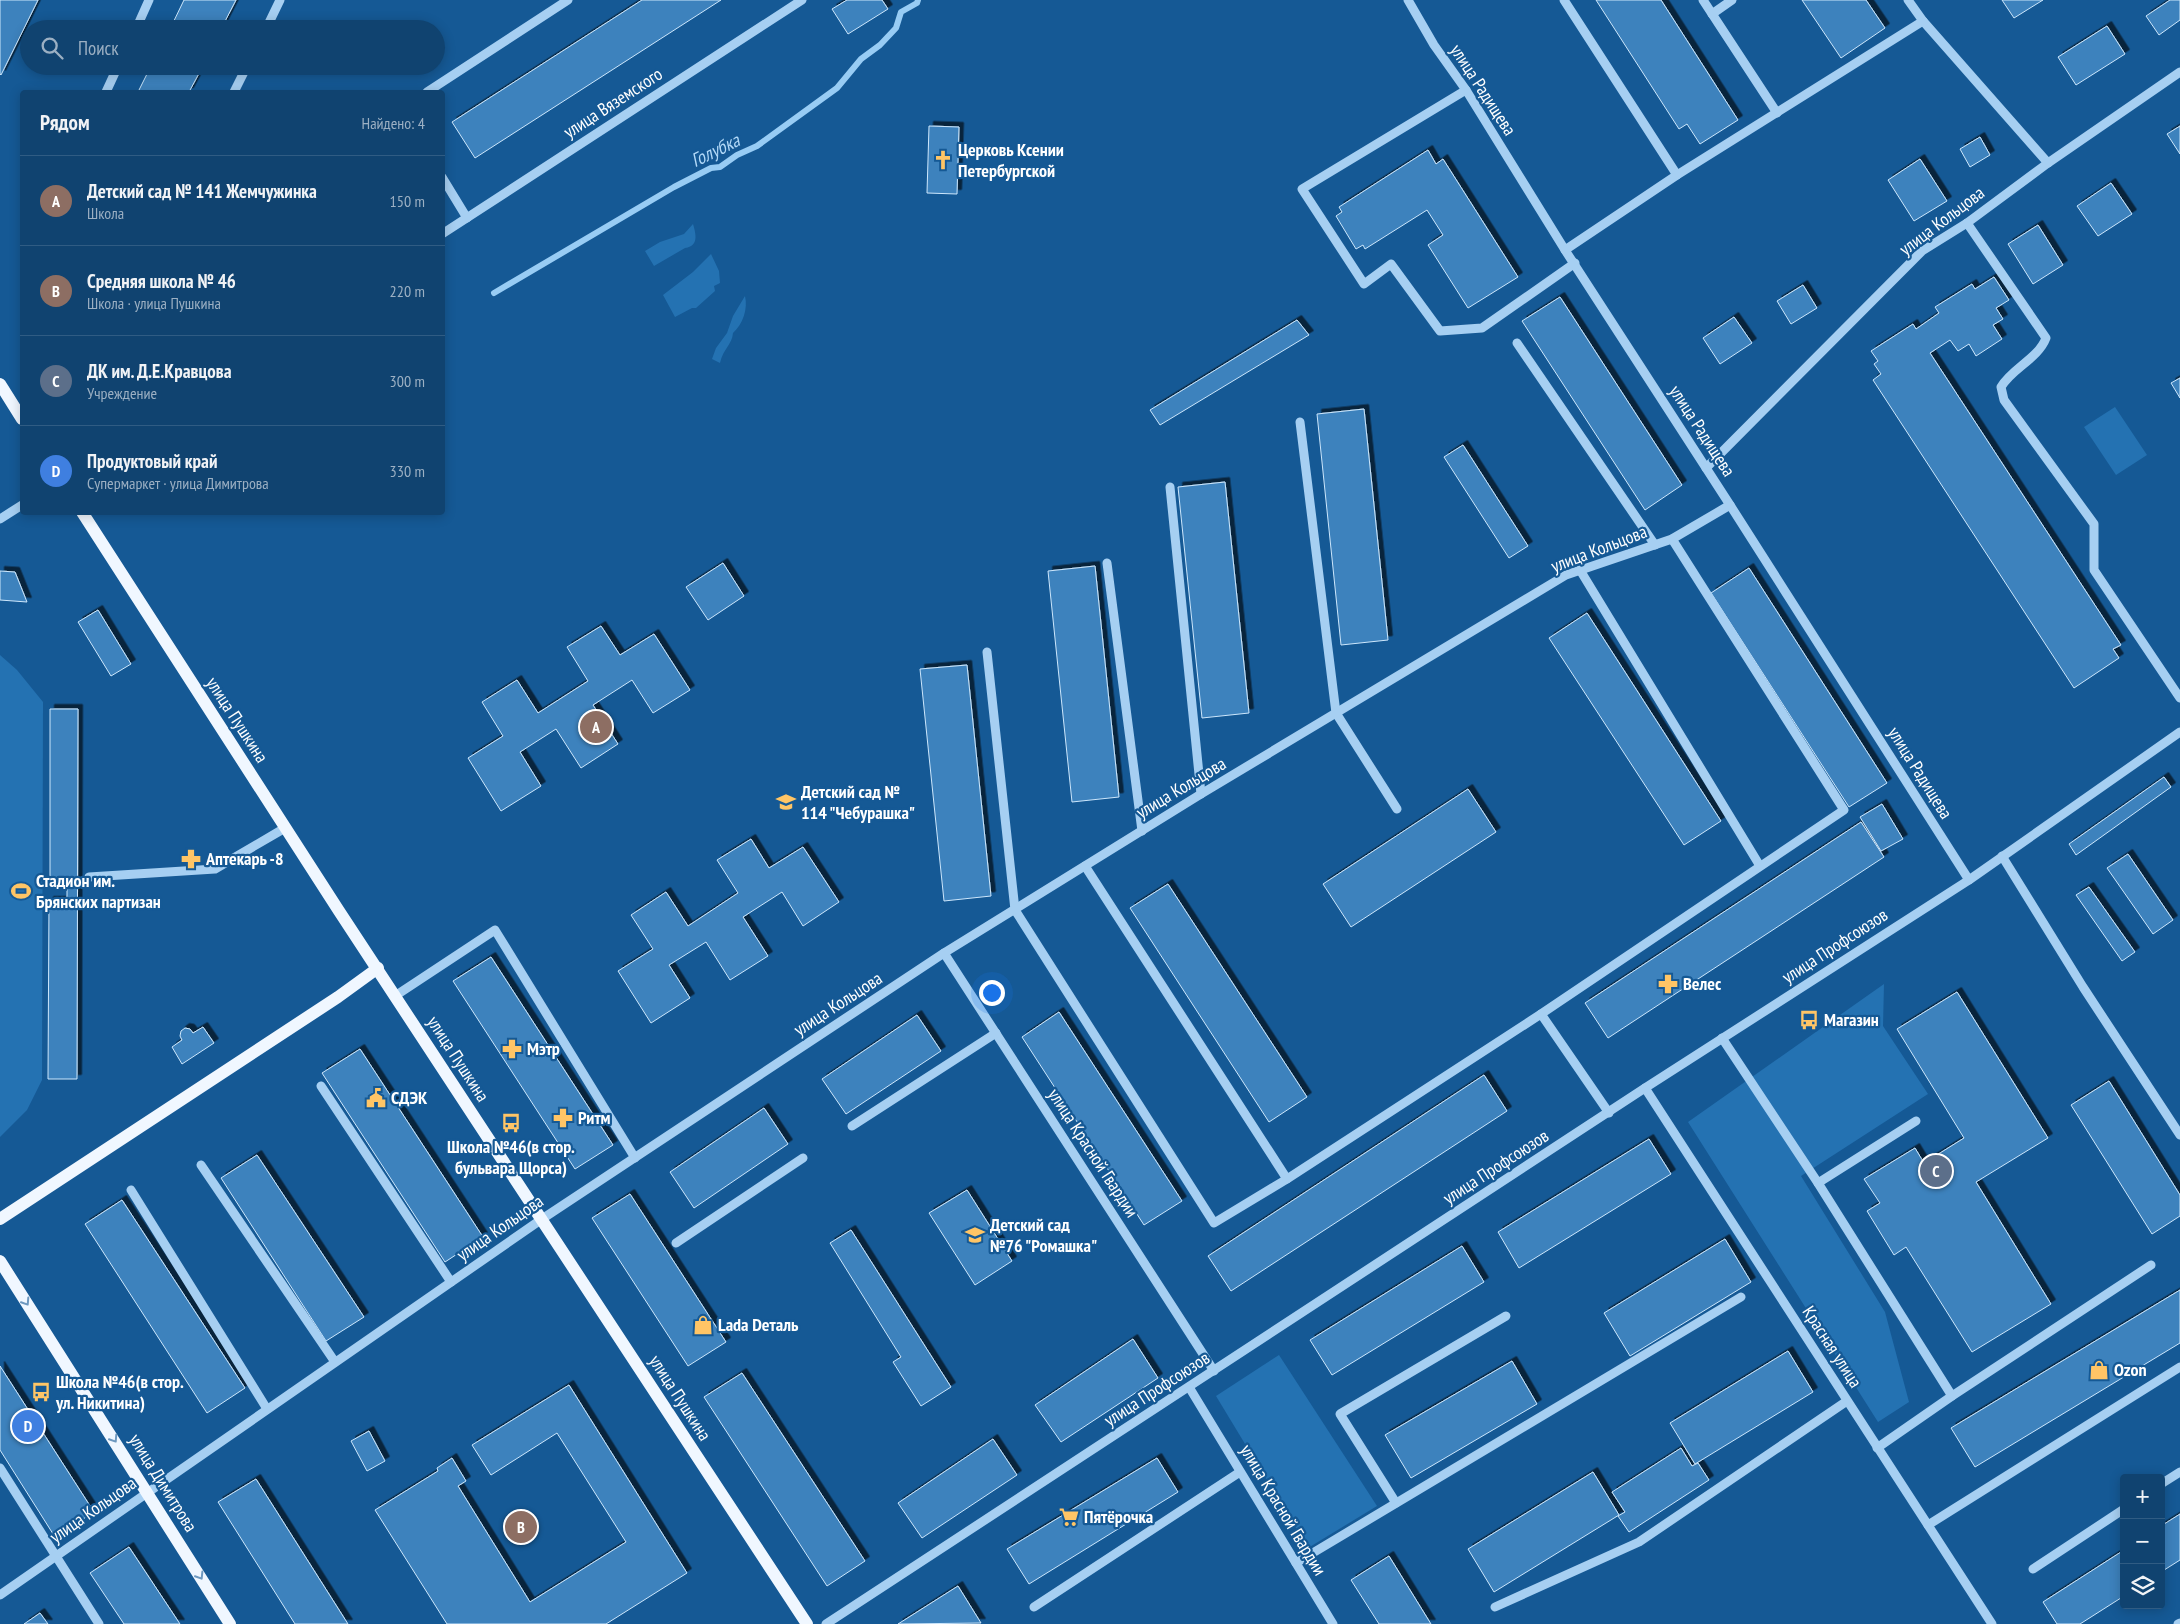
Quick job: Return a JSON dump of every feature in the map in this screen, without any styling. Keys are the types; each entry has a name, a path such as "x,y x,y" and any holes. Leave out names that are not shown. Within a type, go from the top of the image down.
{"main road":[{"path":"0,384 20,416"},
{"name":"улица Пушкина","path":"84,515 285,828 806,1624"},
{"path":"0,1219 338,997 378,968"},
{"name":"улица Димитрова","path":"0,1261 230,1624"}],"street":[{"path":"140,20 149,0"},
{"path":"270,20 280,0"},
{"path":"430,90 568,0"},
{"name":"улица Вяземского","path":"445,232 802,0"},
{"name":"улица Радищева","path":"1408,0 1434,45 1466,90 1565,250 1730,505 1968,880"},
{"path":"1564,0 1678,175"},
{"path":"1703,0 1777,113"},
{"path":"1712,14 1732,0"},
{"path":"1908,0 1923,21 2048,163"},
{"path":"1565,250 1678,175 1923,21"},
{"name":"улица Кольцова","path":"1706,468 1922,251 1967,223 2048,163 2180,72"},
{"path":"107,90 114,75"},
{"path":"235,90 242,75"},
{"path":"1466,90 1302,189 1364,284 1390,264 1440,331 1482,328 1574,263"},
{"path":"445,182 467,218"},
{"path":"1967,223 2046,338 2042,348 2006,378 2001,387 2004,400 2094,524 2094,570 2180,698"},
{"path":"1517,343 1654,545"},
{"path":"1300,422 1336,714 1397,809"},
{"path":"1170,487 1201,794"},
{"name":"улица Кольцова","path":"3,1593 542,1219 944,953 1201,794 1566,575 1672,539 1730,505"},
{"path":"0,519 20,506"},
{"path":"987,652 1015,910 1214,1223 1286,1179 1541,1014 1844,810 1672,539"},
{"path":"1108,563 1142,831"},
{"path":"1580,570 1760,866"},
{"name":"улица Профсоюзов","path":"826,1624 1645,1088 1968,880 2180,732"},
{"path":"89,877 215,869 285,828"},
{"path":"2002,856 2083,986 2180,1135"},
{"path":"1085,866 1286,1179"},
{"path":"395,996 495,930 635,1158"},
{"name":"улица Красной Гвардии","path":"944,953 1214,1371"},
{"path":"1541,1014 1609,1113"},
{"path":"852,1126 996,1033"},
{"path":"1722,1038 1818,1183 1952,1396"},
{"path":"321,1086 451,1282"},
{"name":"Красная улица","path":"1645,1088 1992,1624"},
{"path":"1818,1183 1916,1121"},
{"path":"676,1243 803,1158"},
{"path":"201,1165 335,1362"},
{"path":"131,1190 267,1409"},
{"path":"1878,1448 1952,1396 2151,1265"},
{"path":"1296,1563 1742,1297"},
{"path":"1396,1503 1340,1414 1506,1316"},
{"path":"1928,1525 2180,1367"},
{"name":"улица Красной Гвардии","path":"1189,1387 1333,1624"},
{"path":"1495,1607 1639,1542 1847,1401"},
{"path":"0,1468 99,1624"},
{"path":"1034,1607 1240,1472"},
{"path":"2165,1481 2180,1472"},
{"path":"2033,1570 2120,1512"},
{"path":"0,1583 3,1593"}],"shaded area":[{"path":"693,224 695,239 693,245 654,266 645,251 660,242 684,234"},
{"path":"711,254 719,271 720,283 714,286 715,291 696,308 692,308 675,317 663,295 693,272"},
{"path":"745,296 744,316 740,325 733,333 720,363 712,359 716,348 727,333 733,316"},
{"path":"2115,407 2147,455 2116,475 2084,427"},
{"name":"Стадион им. Брянских партизан","path":"0,655 17,670 43,702 42,1080 27,1110 0,1137"},
{"path":"1884,984 1883,1026 1928,1094 1801,1176 1885,1312 1909,1402 1878,1422 1688,1122"},
{"path":"1279,1355 1377,1506 1308,1548 1216,1396"}],"building":[{"path":"0,0 38,0 28,20 20,20 20,36 0,74"},
{"path":"184,0 236,0 226,20 174,20"},
{"path":"642,0 721,0 475,158 452,122"},
{"path":"847,0 882,0 888,9 848,34 832,9"},
{"path":"1596,0 1661,0 1738,120 1700,144 1687,124 1679,129"},
{"path":"1802,0 1866,0 1885,28 1841,58"},
{"path":"2002,0 2043,0 2014,18"},
{"path":"2170,0 2180,0 2180,20 2159,35 2146,16"},
{"path":"2107,26 2125,54 2076,85 2058,57"},
{"path":"146,75 198,75 190,90 139,90"},
{"name":"Церковь Ксении Петербургской","path":"929,126 959,127 957,194 927,193"},
{"path":"2180,126 2180,154 2167,134"},
{"path":"1980,137 1990,155 1970,167 1960,149"},
{"path":"1428,150 1436,164 1443,159 1518,277 1468,308 1428,245 1443,235 1427,210 1365,249 1363,245 1356,249 1336,216 1342,212 1339,207"},
{"path":"1920,159 1947,201 1914,221 1888,180"},
{"path":"2111,183 2132,214 2098,236 2077,206"},
{"path":"2038,225 2063,265 2033,284 2008,244"},
{"path":"1994,277 2009,300 1996,308 2003,319 1993,325 2002,339 1976,356 1969,344 1958,351 1950,340 1930,353 2121,645 2113,649 2119,658 2074,688 1873,380 1881,374 1874,364 1878,361 1871,351 1913,324 1916,329 1939,313 1935,307 1972,284 1975,289"},
{"path":"1803,285 1817,308 1791,324 1777,301"},
{"path":"1560,297 1682,485 1645,510 1522,321"},
{"path":"1734,317 1752,343 1720,364 1703,338"},
{"path":"1297,320 1309,335 1160,425 1150,410"},
{"path":"2180,378 2180,398 2171,383"},
{"path":"1364,409 1388,640 1341,645 1317,414"},
{"path":"1463,445 1528,546 1509,558 1444,457"},
{"path":"1225,482 1249,713 1202,718 1178,487"},
{"path":"723,563 744,596 708,620 686,587"},
{"path":"1095,566 1119,797 1072,802 1048,571"},
{"path":"1749,568 1887,783 1849,807 1711,593"},
{"path":"0,571 15,572 27,602 0,600"},
{"path":"98,610 131,664 111,676 78,622"},
{"path":"1587,613 1721,821 1684,845 1549,638"},
{"path":"601,626 620,655 654,634 690,690 653,713 632,680 593,705 618,744 581,768 556,729 520,752 541,786 501,811 468,758 503,736 482,702 517,680 538,713 588,681 567,647"},
{"path":"967,665 991,896 944,901 920,669"},
{"path":"50,709 78,709 77,1079 48,1079 49,901 67,901 67,883 50,883"},
{"path":"2164,777 2171,787 2076,855 2069,844"},
{"path":"1468,789 1496,832 1351,927 1323,884"},
{"path":"1882,804 1903,839 1881,851 1860,817"},
{"path":"1861,822 1884,857 1608,1038 1585,1003"},
{"path":"751,839 769,868 803,847 839,902 803,926 782,892 743,917 768,956 730,980 706,942 669,965 690,998 651,1023 618,971 653,949 631,915 666,892 688,926 738,893 717,860"},
{"path":"2128,854 2173,920 2153,934 2107,868"},
{"path":"1168,884 1307,1097 1269,1122 1130,908"},
{"path":"2089,887 2135,952 2122,961 2076,895"},
{"path":"491,957 613,1145 575,1169 453,981"},
{"path":"1957,992 2048,1138 1976,1182 2051,1304 1972,1352 1906,1247 1894,1255 1867,1211 1880,1203 1864,1179 1915,1148 1924,1163 1964,1138 1897,1029"},
{"path":"1059,1012 1182,1201 1144,1225 1022,1037"},
{"path":"917,1015 941,1051 846,1114 822,1079"},
{"path":"203,1027 214,1043 182,1064 172,1047 182,1040 180,1036 181,1031 185,1028 190,1029 193,1033"},
{"path":"360,1049 483,1237 445,1262 322,1073"},
{"path":"1484,1075 1507,1111 1231,1291 1208,1256"},
{"path":"2109,1081 2180,1195 2180,1216 2152,1234 2071,1105"},
{"path":"764,1108 788,1144 694,1208 670,1172"},
{"path":"1649,1139 1671,1174 1519,1268 1498,1232"},
{"path":"257,1155 364,1317 326,1341 221,1178"},
{"path":"967,1190 1012,1261 975,1285 929,1213"},
{"path":"630,1194 726,1342 688,1366 592,1218"},
{"path":"122,1200 245,1388 207,1413 85,1224"},
{"path":"851,1230 951,1387 921,1406 893,1362 901,1357 830,1243"},
{"path":"1725,1239 1751,1282 1630,1356 1604,1313"},
{"path":"1462,1246 1484,1282 1332,1375 1310,1340"},
{"path":"2180,1290 2180,1343 1975,1467 1951,1428"},
{"path":"1133,1339 1158,1378 1061,1442 1035,1405"},
{"path":"1788,1351 1813,1392 1695,1464 1670,1423"},
{"path":"1512,1361 1537,1404 1411,1478 1385,1435"},
{"path":"0,1366 94,1512 55,1537 0,1450"},
{"path":"742,1373 865,1561 827,1586 704,1397"},
{"path":"569,1385 687,1573 606,1624 447,1624 375,1510 438,1471 437,1468 452,1458 466,1481 458,1486 530,1602 626,1542 557,1433 491,1475 472,1445"},
{"path":"369,1431 385,1461 367,1471 351,1441"},
{"path":"993,1439 1017,1475 922,1538 898,1503"},
{"path":"1681,1448 1692,1466 1698,1463 1709,1480 1629,1532 1618,1516 1625,1512 1612,1492"},
{"path":"1157,1458 1178,1492 1029,1584 1007,1549"},
{"path":"1593,1472 1619,1515 1494,1592 1468,1549"},
{"path":"256,1479 348,1624 295,1624 218,1502"},
{"path":"2180,1514 2180,1560 2165,1569 2165,1564 2165,1523"},
{"path":"129,1547 180,1624 124,1624 90,1573"},
{"path":"2120,1553 2120,1599 2080,1624 2057,1624 2043,1602"},
{"path":"1389,1556 1431,1624 1379,1624 1351,1580"},
{"path":"958,1586 981,1623 898,1624"},
{"path":"40,1613 48,1624 24,1624"}],"waterway":[{"name":"Голубка","path":"494,293 674,187 711,168 720,167 737,155 757,146 837,88 861,59 880,45 896,28 901,12 917,3 918,0"}],"place":[{"name":"Церковь Ксении Петербургской","path":"943,160"},
{"name":"Детский сад № 141 Жемчужинка","path":"596,727"},
{"name":"Детский сад № 114 \"Чебурашка\"","path":"786,802"},
{"name":"Аптекарь -8","path":"191,859"},
{"name":"Стадион им. Брянских партизан","path":"21,891"},
{"name":"Велес","path":"1668,984"},
{"name":"Магазин","path":"1809,1020"},
{"name":"Мэтр","path":"512,1049"},
{"name":"СДЭК","path":"376,1098"},
{"name":"Ритм","path":"563,1118"},
{"name":"Школа №46(в стор. бульвара Щорса)","path":"511,1123"},
{"name":"ДК им. Д.Е.Кравцова","path":"1936,1171"},
{"name":"Детский сад №76 \"Ромашка\"","path":"975,1235"},
{"name":"Lada Dеталь","path":"703,1325"},
{"name":"Ozon","path":"2099,1370"},
{"name":"Школа №46(в стор. ул. Никитина)","path":"41,1392"},
{"name":"Продуктовый край","path":"28,1426"},
{"name":"Пятёрочка","path":"1069,1517"},
{"name":"Средняя школа № 46","path":"521,1527"}]}
